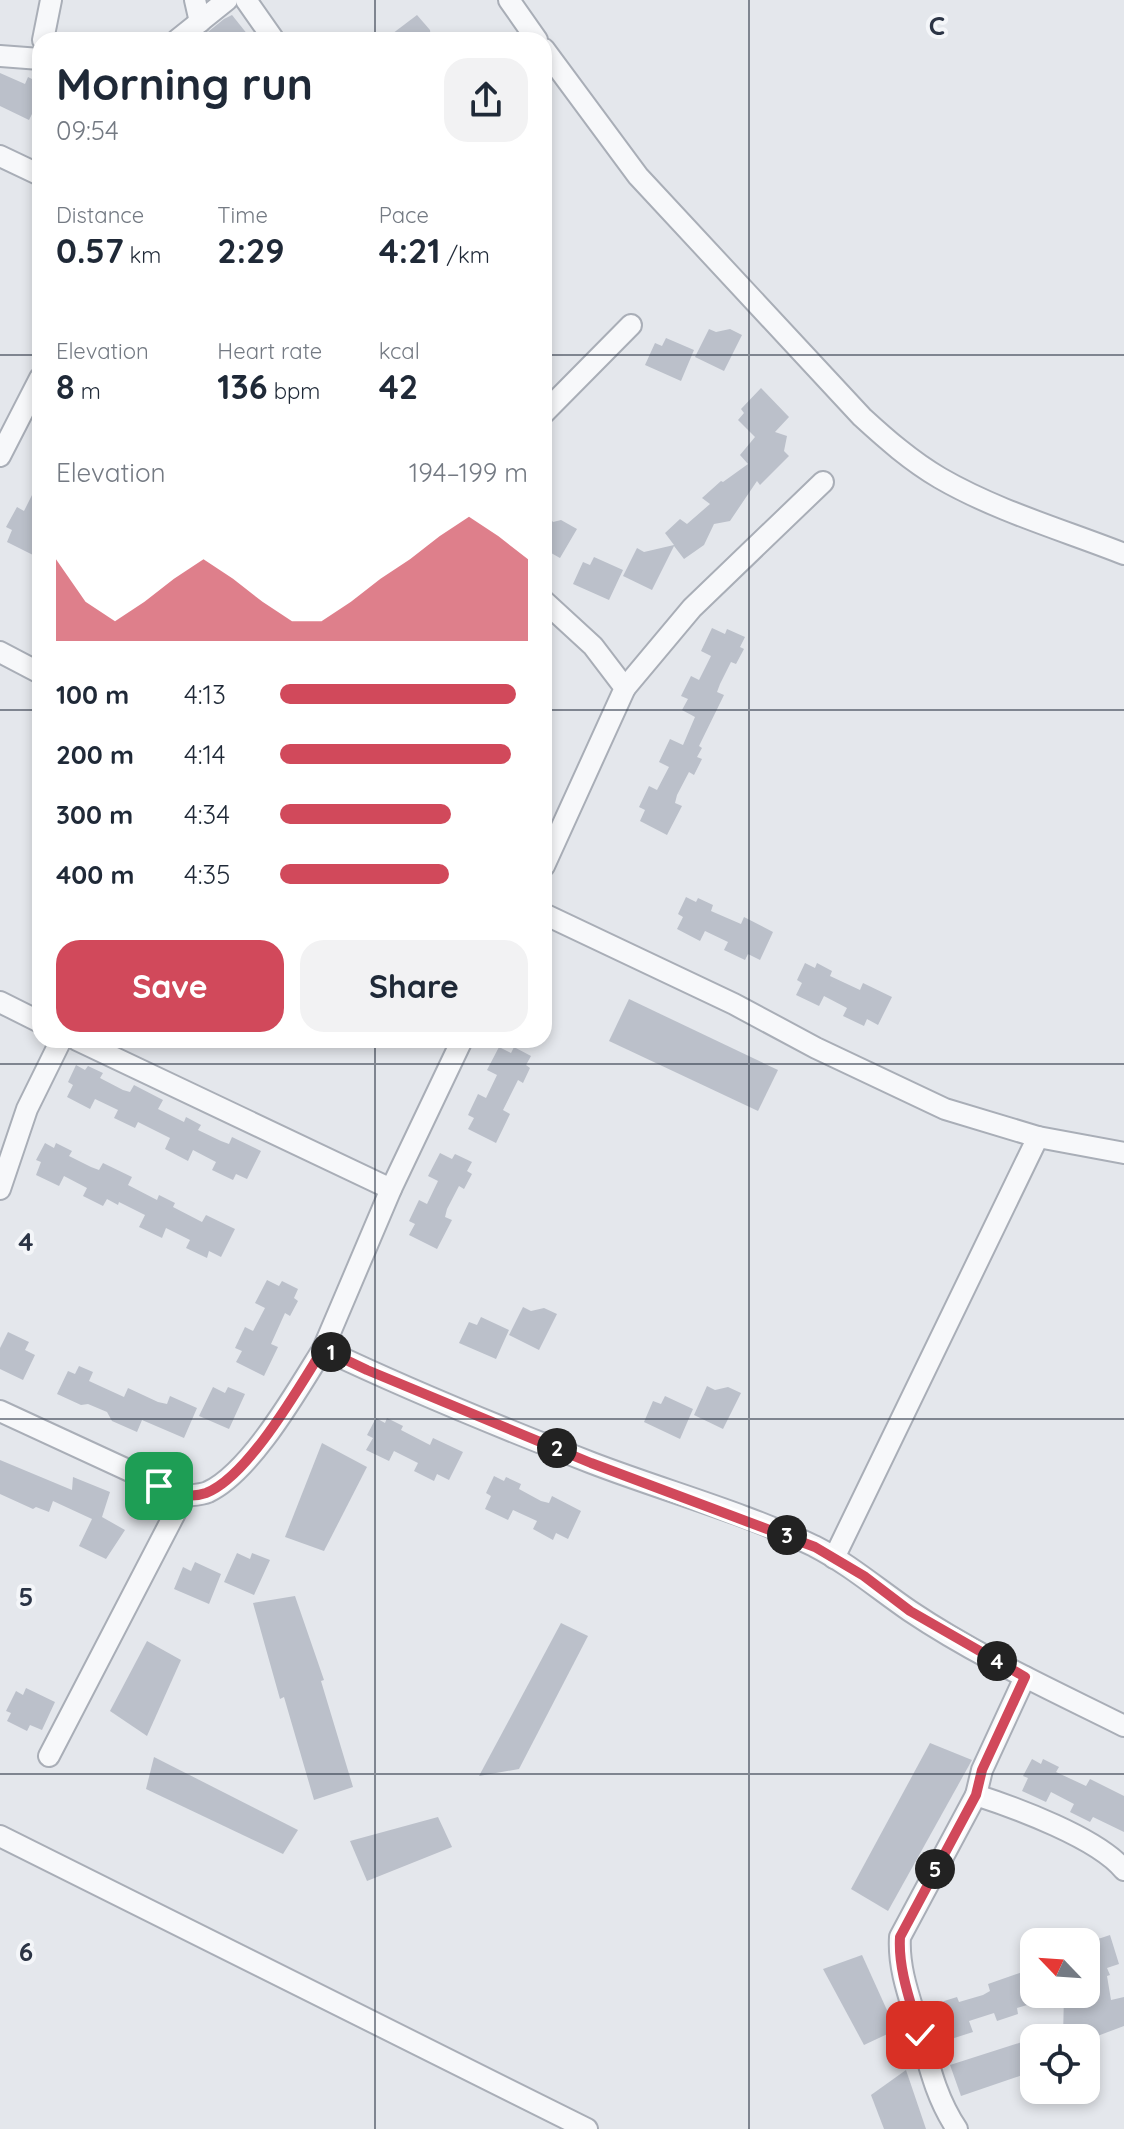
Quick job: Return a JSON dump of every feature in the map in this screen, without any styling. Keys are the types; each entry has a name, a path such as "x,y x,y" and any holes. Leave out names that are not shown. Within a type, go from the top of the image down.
{"street":[{"path":"45,32 51,0"},
{"path":"195,0 200,22"},
{"path":"187,32 227,0"},
{"path":"246,0 268,32"},
{"path":"509,0 531,32"},
{"path":"0,56 32,58"},
{"path":"552,60 638,176 885,439 938,477 965,491 1124,554"},
{"path":"0,156 32,171"},
{"path":"552,405 631,325"},
{"path":"0,456 32,394"},
{"path":"552,848 625,688 692,608 823,482"},
{"path":"552,608 593,646 625,688"},
{"path":"0,652 32,669"},
{"path":"552,918 945,1109 1038,1137 1124,1153"},
{"path":"0,1002 32,1018"},
{"path":"0,1189 27,1109 57,1048"},
{"path":"94,1048 391,1189"},
{"path":"0,1411 184,1496 206,1493 227,1480 262,1441 323,1349 391,1189 458,1048"},
{"path":"834,1558 1038,1137"},
{"path":"323,1349 591,1463 815,1547 864,1576 910,1611 1025,1677 1124,1726"},
{"path":"49,1756 184,1496"},
{"path":"957,2129 934,2088 905,1982 899,1952 900,1937 976,1795 982,1770 1025,1677"},
{"path":"976,1795 1007,1805 1098,1848 1116,1860 1124,1870"},
{"path":"0,1836 587,2129"}],"building":[{"path":"232,15 246,32 208,32"},
{"path":"417,15 430,32 395,32"},
{"path":"0,73 25,84 28,77 32,79 32,114 29,120 0,106"},
{"path":"709,329 716,332 730,329 742,335 724,371 695,357"},
{"path":"666,338 694,350 681,381 645,365 655,343 662,346"},
{"path":"761,388 789,417 775,432 787,436 784,451 789,456 760,485 757,481 730,521 714,524 704,545 684,559 674,546 652,590 623,576 637,548 644,552 674,545 665,533 680,519 687,524 710,504 702,498 748,464 740,455 755,437 738,420 744,413 741,409"},
{"path":"32,495 32,554 7,542 12,530 6,527 17,507 24,511"},
{"path":"561,520 577,529 560,558 552,554 552,521"},
{"path":"594,557 623,570 609,600 573,584 583,562 590,565"},
{"path":"712,628 725,634 727,629 745,637 740,647 744,649 736,664 731,662 720,684 717,692 724,695 699,746 702,748 697,757 702,759 694,775 689,772 677,795 675,803 682,806 667,835 640,821 645,810 639,807 649,786 657,790 669,767 659,762 670,739 683,745 695,717 682,710 688,699 681,696 691,676 699,680 711,656 701,651"},
{"path":"686,897 696,902 698,898 713,905 711,911 741,924 744,917 773,932 760,960 748,954 745,960 724,950 728,942 705,931 700,941 677,929 683,917 678,914"},
{"path":"805,963 815,968 817,963 832,971 830,976 860,990 863,983 892,997 878,1025 867,1019 864,1026 843,1016 847,1008 824,996 819,1006 796,995 802,983 797,980"},
{"path":"629,999 778,1070 758,1111 609,1041"},
{"path":"498,1048 511,1053 516,1048 531,1056 526,1065 530,1068 523,1083 518,1080 503,1110 510,1114 496,1143 468,1129 474,1118 468,1115 478,1094 486,1098 497,1075 487,1070"},
{"path":"76,1065 85,1070 88,1066 103,1073 100,1078 123,1090 130,1092 134,1085 163,1100 158,1109 184,1122 186,1117 201,1125 198,1130 221,1141 229,1144 232,1137 261,1151 247,1179 236,1174 233,1180 212,1170 216,1162 193,1150 188,1161 165,1149 170,1138 138,1122 135,1128 114,1118 118,1110 95,1099 90,1109 67,1097 73,1085 68,1082"},
{"path":"45,1143 54,1148 56,1143 72,1151 69,1156 91,1167 99,1170 103,1163 132,1177 128,1185 157,1200 159,1195 175,1203 173,1207 202,1222 206,1215 235,1229 221,1257 209,1251 207,1258 186,1248 190,1240 166,1228 162,1238 139,1227 145,1215 107,1199 103,1206 83,1196 87,1188 64,1176 59,1186 36,1175 41,1162 36,1160"},
{"path":"440,1153 452,1159 455,1154 472,1162 467,1171 472,1174 464,1189 459,1186 447,1209 445,1217 452,1220 437,1249 409,1235 415,1224 409,1221 419,1200 427,1204 438,1181 428,1176"},
{"path":"267,1280 279,1286 282,1281 298,1289 294,1298 298,1301 290,1316 285,1313 271,1344 278,1347 264,1376 236,1362 242,1351 235,1348 245,1327 253,1331 265,1308 255,1303"},
{"path":"523,1307 531,1311 544,1308 557,1314 539,1350 509,1335"},
{"path":"481,1317 509,1330 496,1359 459,1343 469,1322 477,1325"},
{"path":"8,1332 29,1342 25,1350 35,1355 23,1380 0,1369 0,1348"},
{"path":"79,1366 93,1372 89,1381 124,1397 128,1388 158,1402 167,1404 170,1396 197,1408 184,1438 142,1420 137,1432 112,1421 107,1412 57,1394 68,1371 75,1374"},
{"path":"707,1386 715,1390 728,1387 741,1393 723,1429 694,1415"},
{"path":"213,1387 225,1393 228,1387 245,1394 229,1429 199,1416"},
{"path":"665,1396 693,1409 680,1439 644,1422 653,1401 661,1404"},
{"path":"376,1418 385,1423 387,1418 403,1426 401,1430 430,1445 433,1438 463,1452 449,1480 437,1474 434,1481 414,1471 418,1463 394,1451 389,1461 366,1450 373,1438 367,1435"},
{"path":"322,1443 367,1467 324,1551 285,1537"},
{"path":"0,1460 72,1490 73,1477 110,1492 102,1517 125,1530 106,1559 79,1546 92,1519 53,1501 49,1512 36,1507 33,1509 0,1494"},
{"path":"494,1476 504,1481 506,1477 521,1484 519,1489 541,1501 549,1503 552,1496 581,1511 568,1539 556,1533 553,1540 533,1529 537,1521 513,1510 508,1520 485,1509 491,1496 486,1493"},
{"path":"237,1553 250,1559 252,1553 270,1560 254,1595 224,1582"},
{"path":"195,1562 221,1574 209,1604 174,1589 183,1567 191,1571"},
{"path":"295,1596 324,1680 321,1681 353,1787 314,1800 284,1697 280,1699 253,1603"},
{"path":"561,1623 588,1636 519,1769 479,1776"},
{"path":"147,1641 181,1660 147,1736 110,1711"},
{"path":"26,1688 55,1702 42,1730 30,1725 27,1731 7,1721 11,1713 6,1711 16,1691 23,1695"},
{"path":"930,1743 972,1760 888,1911 851,1889"},
{"path":"154,1757 298,1830 283,1854 146,1789"},
{"path":"1032,1759 1041,1764 1043,1759 1059,1767 1056,1772 1086,1786 1090,1779 1124,1796 1124,1832 1093,1817 1090,1822 1070,1812 1074,1804 1051,1792 1046,1802 1022,1791 1028,1778 1023,1776"},
{"path":"438,1817 452,1847 367,1881 350,1841"},
{"path":"1110,1935 1119,1964 1107,1968 1110,1975 1107,1976 1111,2000 1124,1997 1124,2026 1100,2035 1100,2024 1063,2024 1064,2008 1100,2008 1100,1938"},
{"path":"862,1955 896,2030 864,2045 823,1969"},
{"path":"1020,1973 1018,2014 997,2021 994,2013 969,2021 973,2032 948,2040 944,2026 938,2028 932,2010 943,2007 941,2002 957,1997 959,2002 983,1995 990,1991 988,1984"},
{"path":"1020,2043 1020,2076 961,2096 950,2065"},
{"path":"906,2070 926,2129 884,2129 871,2095"}],"route":[{"path":"159,1486 184,1496 206,1493 227,1480 262,1441 323,1349 591,1463 815,1547 864,1576 910,1611 1025,1677 982,1770 976,1795 900,1937 899,1952 905,1982 920,2035"}]}
